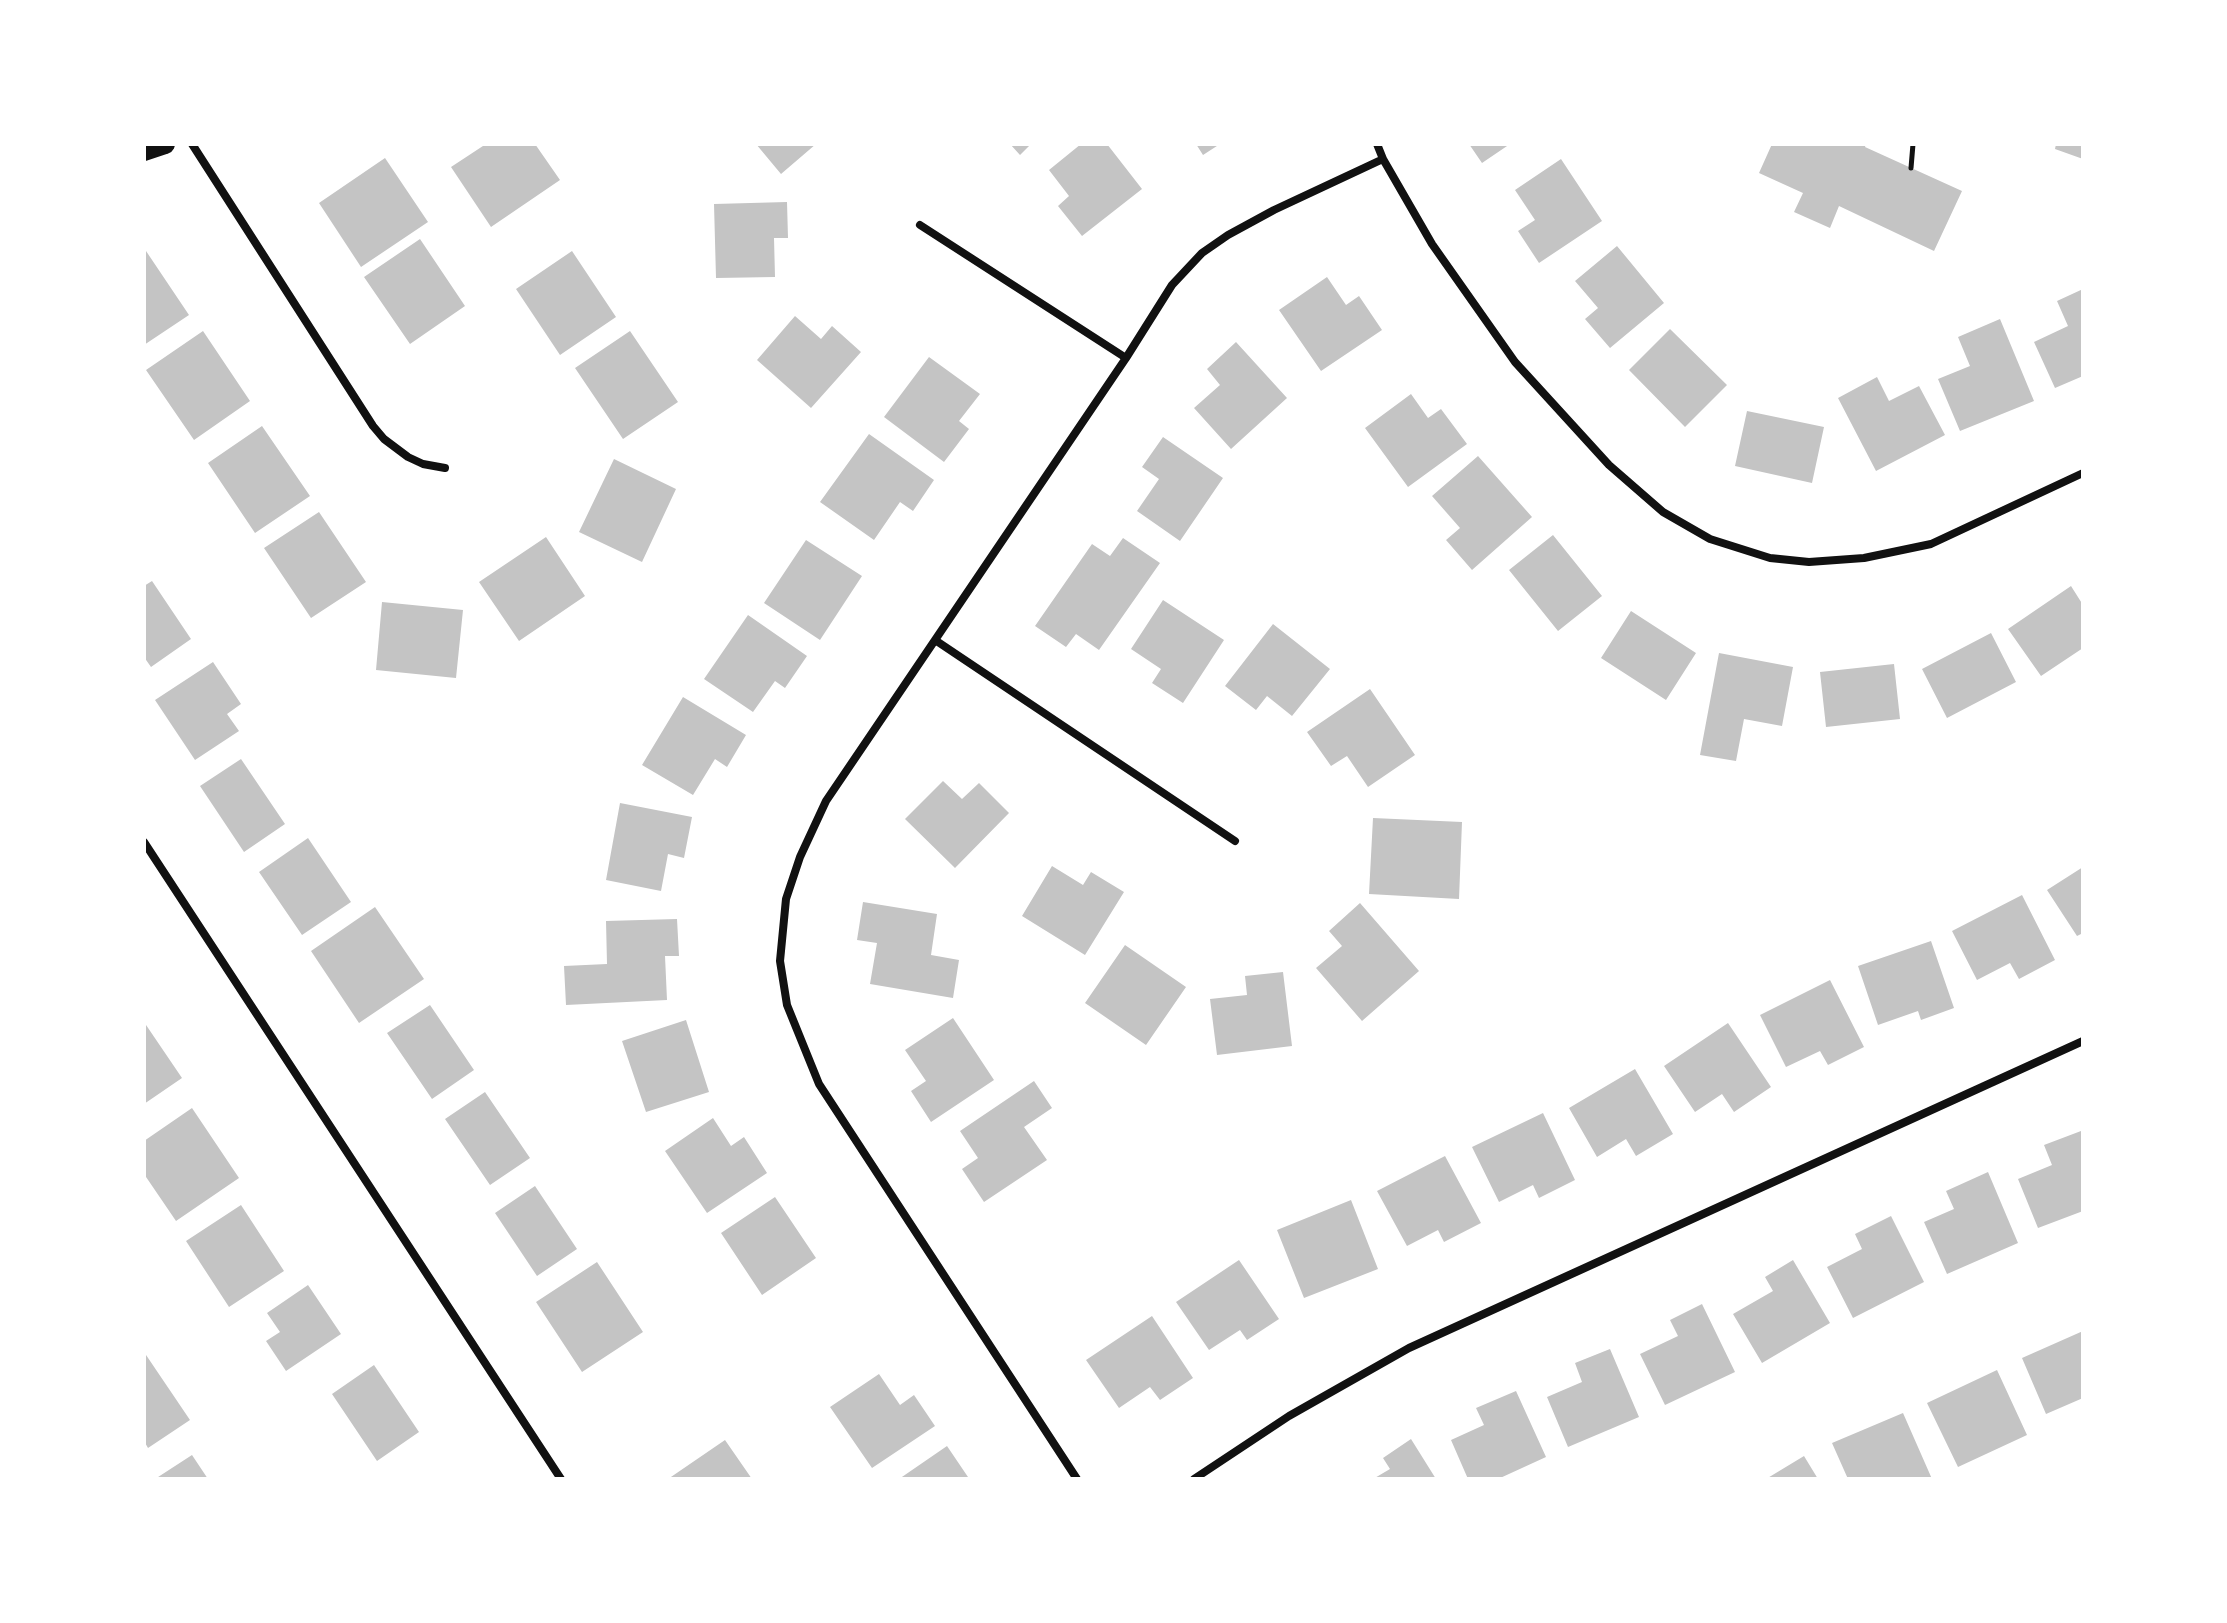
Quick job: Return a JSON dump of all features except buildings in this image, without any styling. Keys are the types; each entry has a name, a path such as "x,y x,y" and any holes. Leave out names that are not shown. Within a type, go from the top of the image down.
{"main road":[{"path":"144,151 165,144"}],"street":[{"path":"192,144 373,426 384,439 408,457 423,464 445,468"},
{"path":"1377,144 1432,244 1515,362 1609,465 1663,512 1710,539 1770,558 1809,562 1864,558 1931,544 2083,473"},
{"path":"1077,1479 819,1084 787,1005 780,961 786,899 800,857 826,801 1126,358 1172,285 1202,253 1274,210 1383,159"},
{"path":"920,225 1126,358"},
{"path":"935,640 1235,841"},
{"path":"144,842 148,855 561,1479"},
{"path":"1194,1479 1289,1416 1409,1348 2083,1041"}],"path":[{"path":"1911,168 1913,144"}]}
